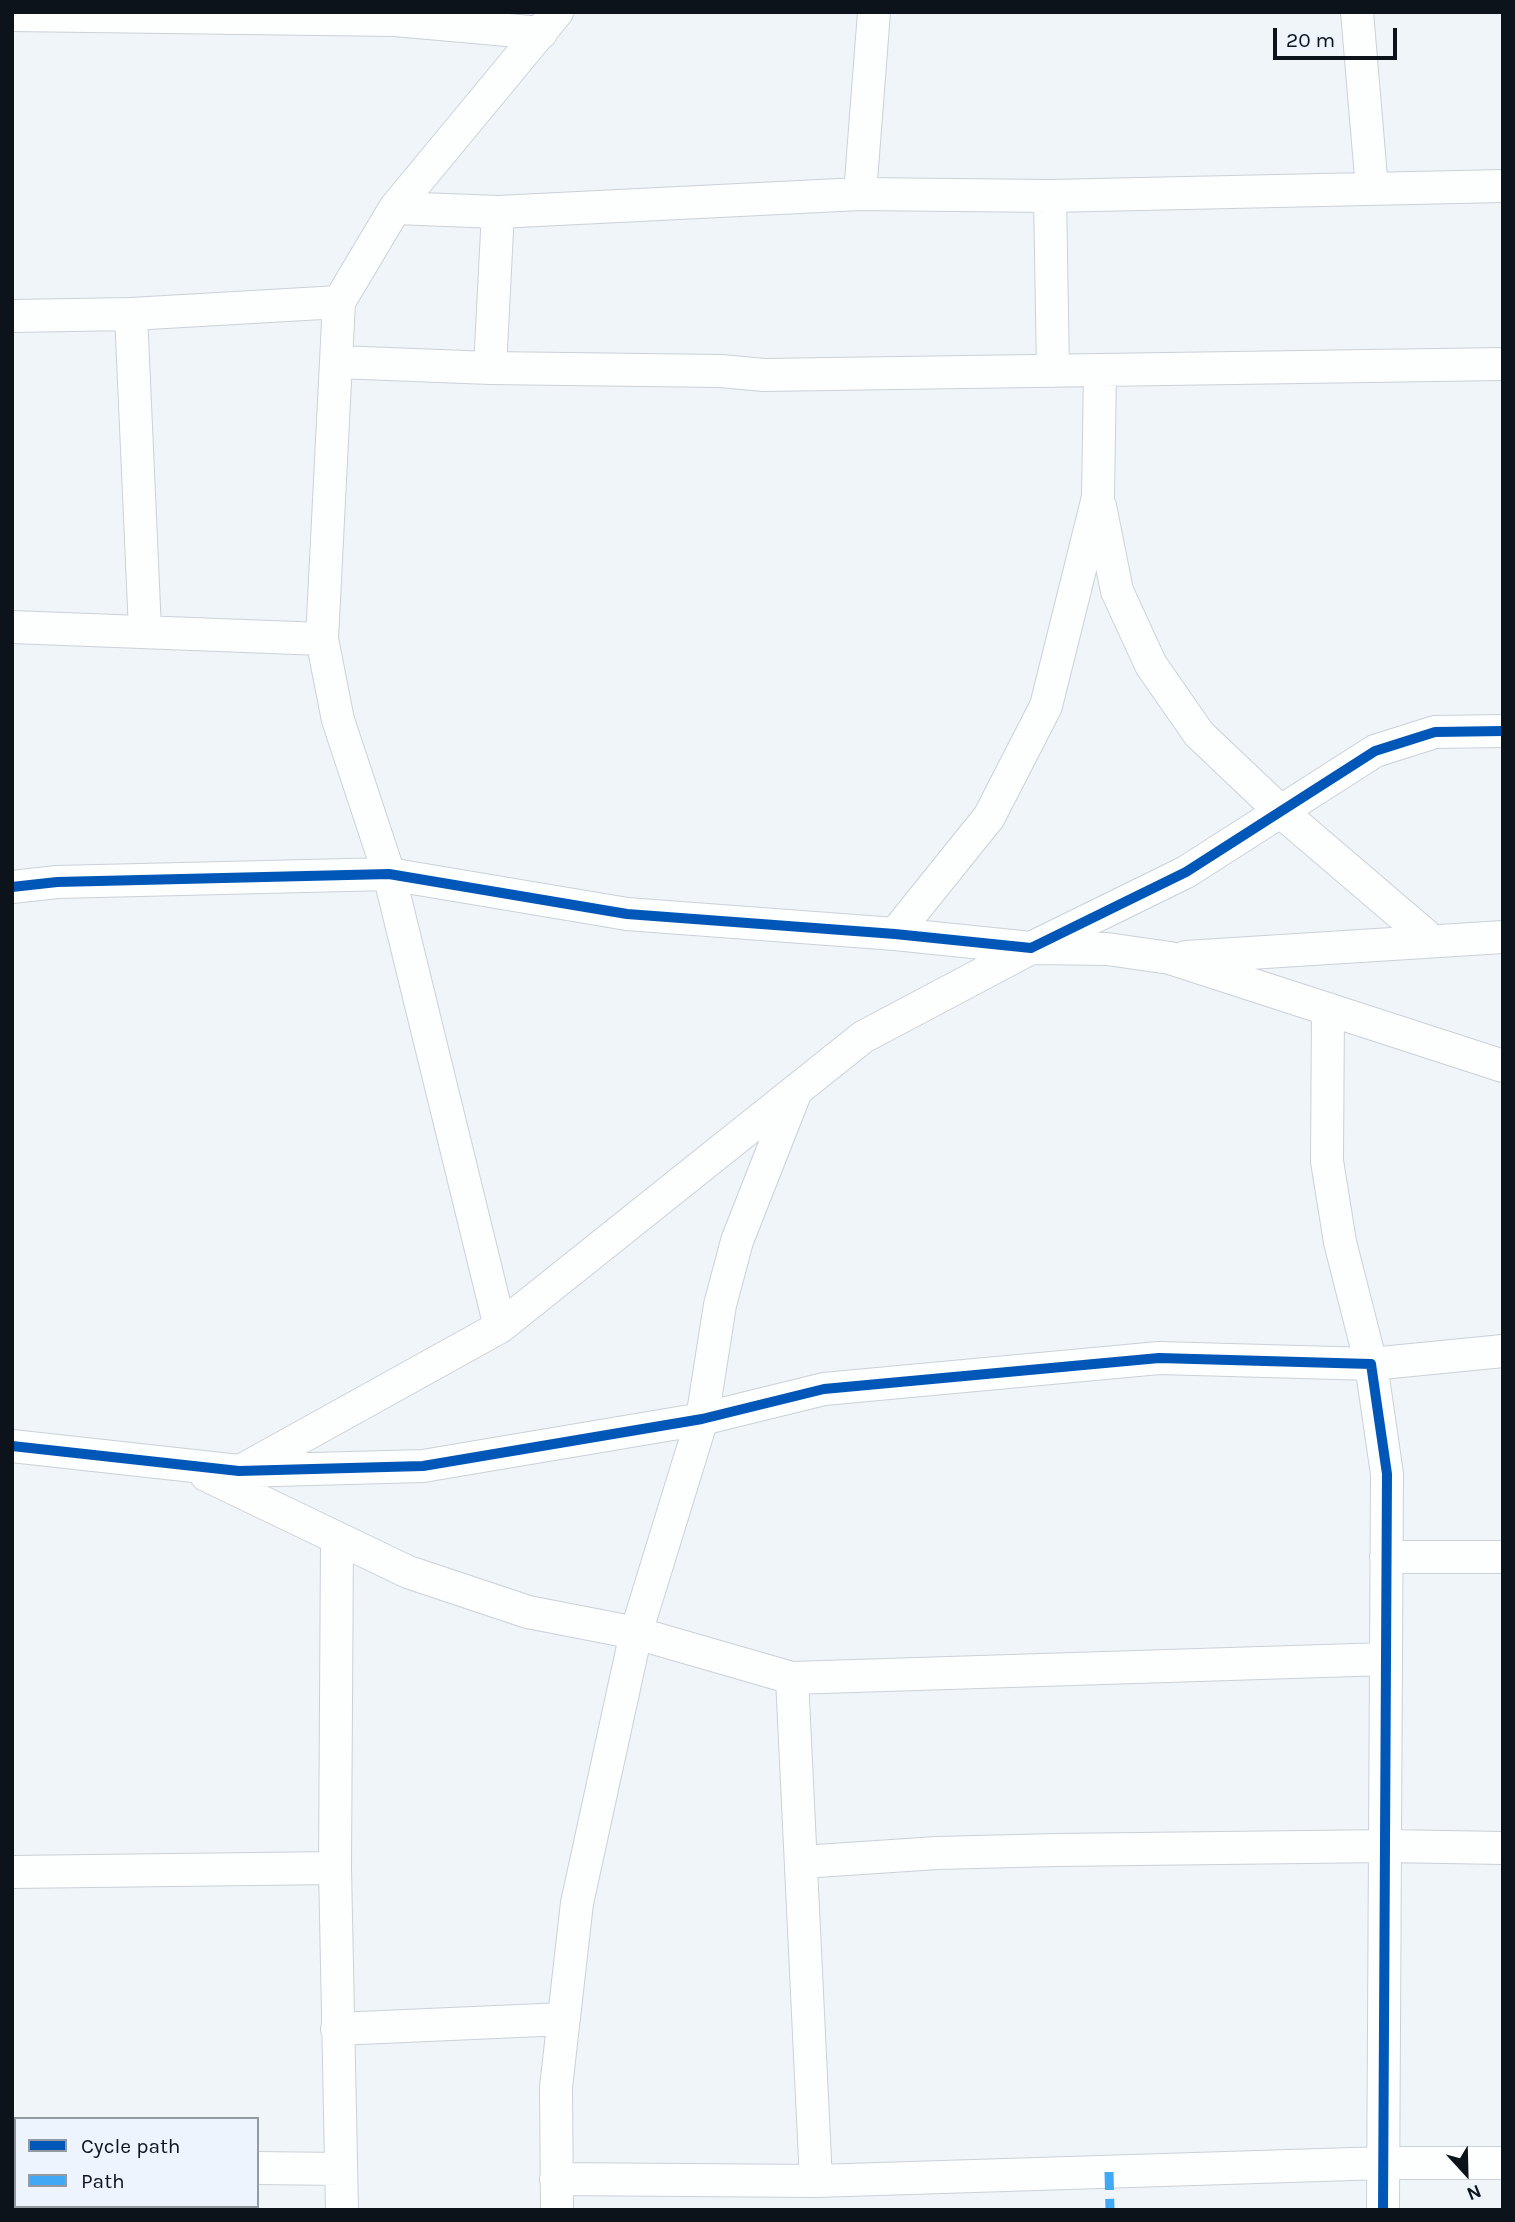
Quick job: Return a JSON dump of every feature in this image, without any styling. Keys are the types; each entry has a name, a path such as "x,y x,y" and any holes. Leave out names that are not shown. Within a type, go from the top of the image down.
{"street":[{"path":"860,194 873,12"},
{"path":"1357,12 1372,189"},
{"path":"12,15 395,16 549,22"},
{"path":"500,1327 389,874 338,720 321,639 340,302 395,208 549,22"},
{"path":"395,208 498,212 860,194 1049,197 1503,187"},
{"path":"1049,197 1053,371"},
{"path":"490,368 498,212"},
{"path":"12,316 131,314 340,302"},
{"path":"131,314 145,631"},
{"path":"338,362 490,368 721,371 764,375 1503,364"},
{"path":"1100,370 1098,497 1117,591 1151,665 1199,734 1279,810 1431,940"},
{"path":"895,933 989,817 1046,706 1098,497"},
{"path":"12,627 321,639"},
{"path":"239,1471 500,1327 863,1037 1031,948 1185,872 1267,823 1279,810 1375,751 1435,732 1503,731"},
{"path":"12,887 57,882 389,874 627,914 895,933 1031,948 1107,949 1170,958 1503,1066"},
{"path":"1170,958 1503,937"},
{"path":"1328,1009 1328,1161 1340,1242 1371,1364 1387,1474 1383,2210"},
{"path":"796,1090 737,1241 720,1305 702,1419 636,1633 577,1903 556,2087 557,2194 816,2180 1384,2163 1503,2163"},
{"path":"12,1446 239,1471 423,1466 702,1419 824,1389 1159,1358 1371,1364 1503,1352"},
{"path":"189,1467 408,1572 528,1612 636,1633 792,1678 1386,1659"},
{"path":"337,1538 335,1868 342,2210"},
{"path":"1387,1557 1503,1557"},
{"path":"792,1678 816,2180"},
{"path":"802,1862 937,1853 1387,1846 1503,1848"},
{"path":"12,1872 335,1868"},
{"path":"338,2029 564,2019"},
{"path":"259,2168 340,2169"}],"marked path":[{"path":"1109,2172 1110,2210"}],"cycle path":[{"path":"12,887 57,882 389,874 627,914 895,934 1031,948 1186,872 1375,751 1435,732 1503,731"},
{"path":"12,1446 239,1471 423,1466 702,1419 824,1389 1159,1358 1371,1364 1387,1474 1383,2210"}]}
